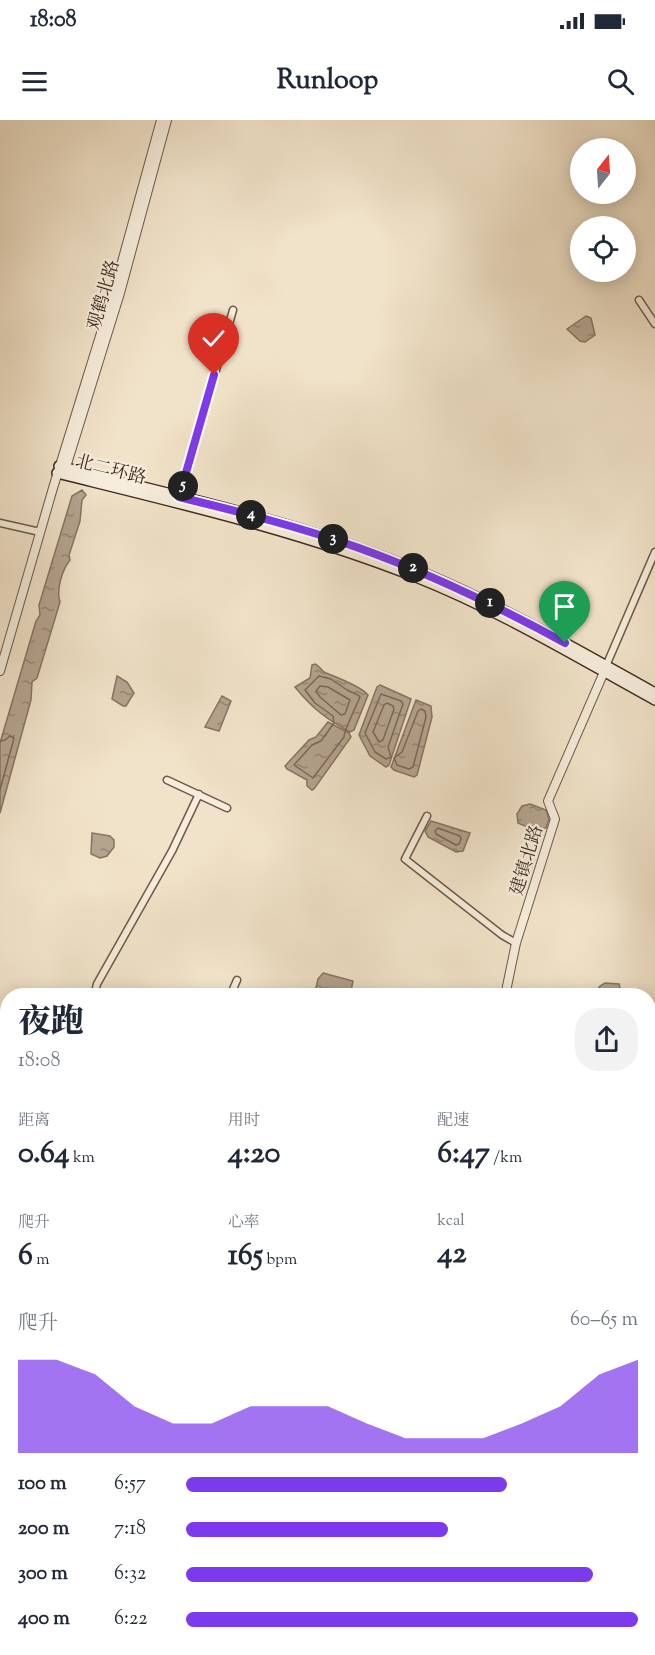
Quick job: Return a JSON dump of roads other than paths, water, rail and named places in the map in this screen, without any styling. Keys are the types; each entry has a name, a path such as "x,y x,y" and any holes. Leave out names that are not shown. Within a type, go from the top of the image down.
{"main road":[{"name":"北二环路","path":"61,469 305,537 418,578 506,618 655,693"},
{"name":"北二环路","path":"605,669 655,700"}],"street":[{"name":"观鹤北路","path":"61,469 114,291 161,120"},
{"name":"观鹤北路","path":"0,671 40,532 120,293 167,120"},
{"path":"639,300 655,324"},
{"path":"178,500 233,310"},
{"path":"0,523 40,532"},
{"path":"605,669 655,552"},
{"name":"建镇北路","path":"507,988 516,943 555,819 548,801 605,669"},
{"path":"167,780 227,808"},
{"path":"96,988 172,851 199,794"},
{"path":"427,816 405,859 502,935 516,943"},
{"path":"234,988 237,980"}],"water":[{"path":"586,316 591,318 595,335 585,342 580,341 567,329"},
{"path":"82,490 86,495 82,500 80,521 69,555 70,560 60,580 60,602 37,678 32,682 31,700 0,813 0,743 36,621 40,615 39,605 72,496"},
{"path":"315,664 324,672 354,685 368,695 354,730 350,732 327,718 295,687 310,678 312,665"},
{"path":"117,676 127,682 134,693 126,706 112,699"},
{"path":"380,685 411,699 389,765 386,767 370,756 359,735 377,687"},
{"path":"222,696 231,701 219,731 205,727 206,725"},
{"path":"416,700 431,706 432,717 417,775 414,777 391,767"},
{"path":"328,722 349,733 351,737 312,790 307,786 307,780 285,766 309,740 316,737"},
{"path":"530,804 546,810 549,819 546,828 532,829 518,823 517,814 522,806"},
{"path":"431,821 470,833 463,851 456,852 428,837 425,831"},
{"path":"92,833 110,836 114,840 114,847 107,856 100,858 91,854"},
{"path":"323,973 353,981 352,988 316,988 318,979"},
{"path":"605,983 619,984 620,988 599,988"}]}
